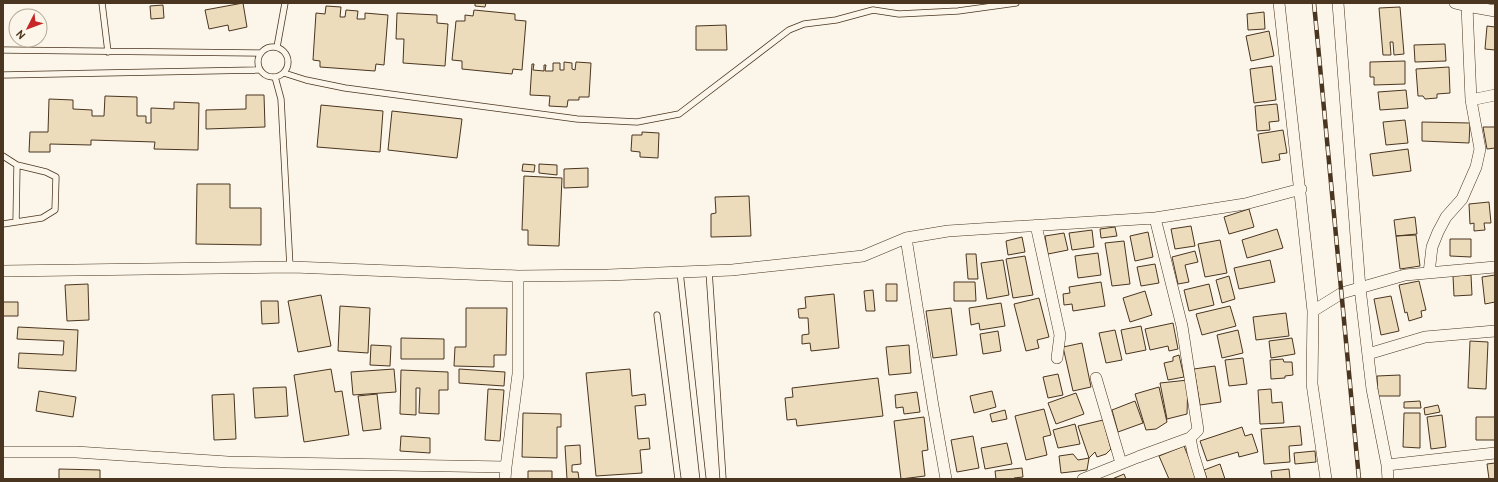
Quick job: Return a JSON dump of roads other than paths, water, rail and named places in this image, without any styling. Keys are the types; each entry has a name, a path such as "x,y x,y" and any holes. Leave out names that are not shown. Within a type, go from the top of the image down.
{"street":[{"path":"1279,3 1301,189 1313,311 1312,384 1326,479"},
{"path":"1338,3 1360,288 1372,389 1387,465 1388,479"},
{"path":"1455,3 1495,11"},
{"path":"1429,273 1432,247 1438,232 1446,217 1462,199 1476,167 1480,150 1471,100 1467,6"},
{"path":"1471,100 1495,95"},
{"path":"3,271 290,267 518,276 608,275 732,270 863,256 906,238 948,231 1155,218 1245,204 1301,189"},
{"path":"1083,479 1121,463 1190,438 1198,430 1182,326 1155,218"},
{"path":"1036,226 1060,335 1057,358"},
{"path":"906,238 932,406 946,479"},
{"path":"1313,311 1342,294 1406,275 1495,267"},
{"path":"505,479 518,374 518,276"},
{"path":"1368,354 1425,337 1495,331"},
{"path":"1096,378 1121,463"},
{"path":"1190,438 1192,453 1201,479"},
{"path":"3,452 76,452 228,462 506,467"},
{"path":"1387,465 1495,453"}],"lane":[{"path":"102,3 108,52"},
{"path":"277,47 285,3"},
{"path":"284,73 306,80 345,88 577,119 637,122 679,114 789,30 804,24 836,20 873,10 900,14 958,11 1016,3"},
{"path":"277,47 283,50 287,55 288,68 284,73 276,77 270,77 260,70 258,64 259,58 265,49 277,47"},
{"path":"3,50 261,53"},
{"path":"3,75 260,70"},
{"path":"276,77 281,99 290,267"},
{"path":"3,156 17,165 46,172 56,177 55,210 42,218 3,224"},
{"path":"16,222 17,165"},
{"path":"709,271 723,479"},
{"path":"680,272 703,479"},
{"path":"657,315 678,479"}],"railway":[{"path":"1314,3 1359,479"}]}
